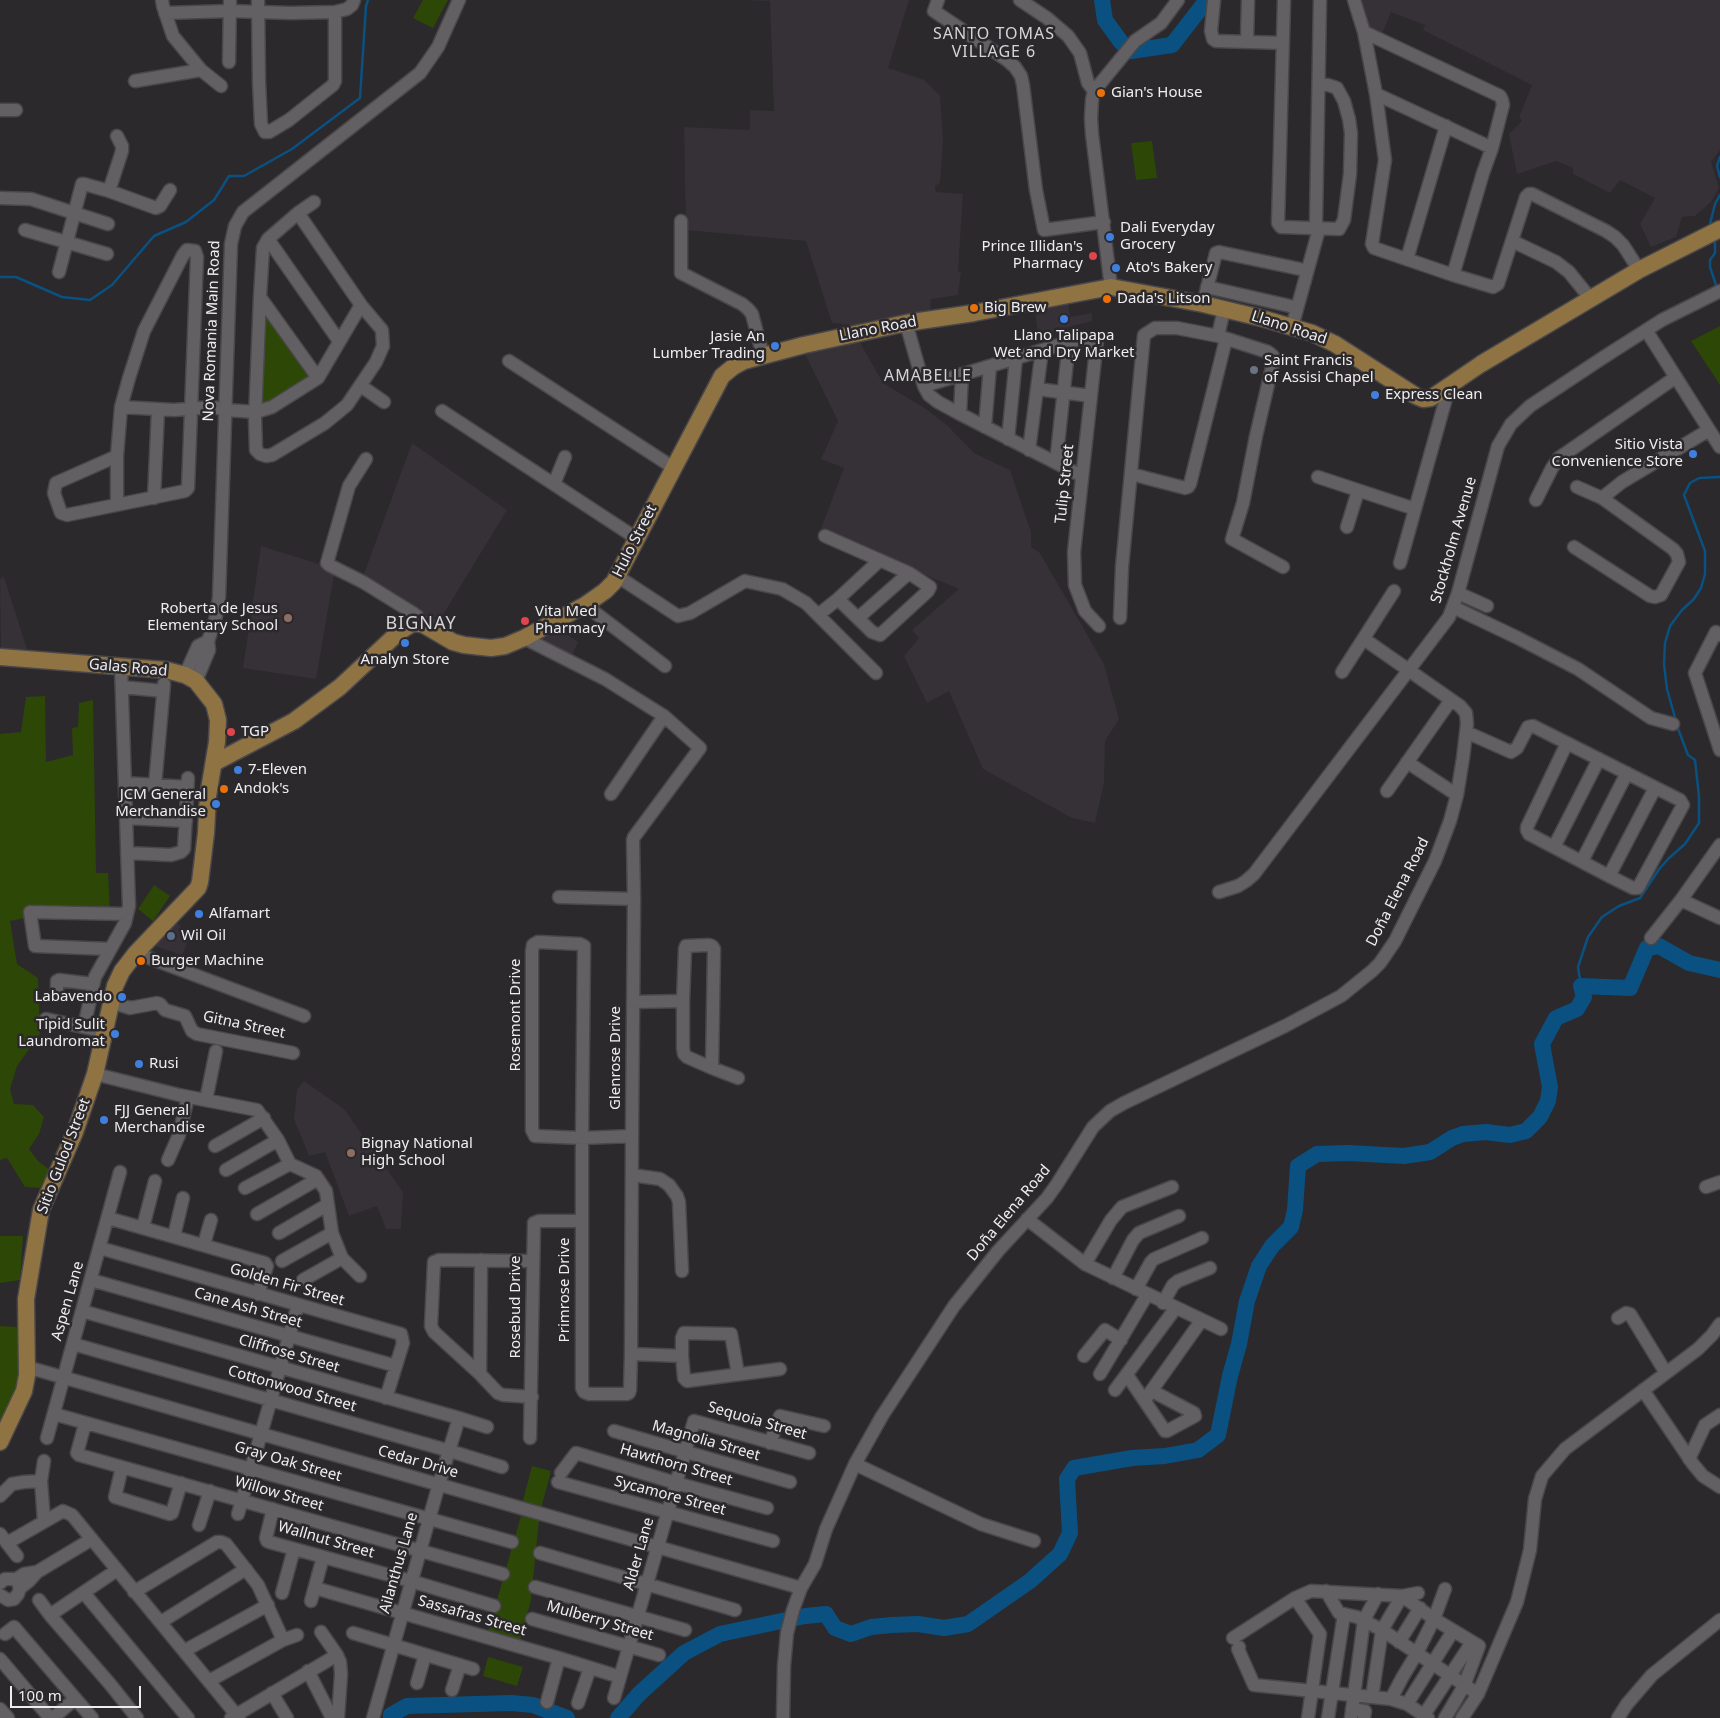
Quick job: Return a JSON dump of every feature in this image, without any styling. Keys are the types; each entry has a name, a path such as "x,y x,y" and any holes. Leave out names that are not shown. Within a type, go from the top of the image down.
{"main road":[{"name":"Llano Road","path":"804,345 906,323 974,313 1111,286 1203,304 1288,325 1312,333 1335,344 1423,399 1431,398 1481,364 1590,298 1639,270 1720,229"},
{"name":"Hulo Street","path":"421,624 453,642 477,648 505,646 524,638 585,605 605,591 614,582 722,376 744,361 804,345"},
{"path":"214,763 294,721 340,688 404,628 410,625 421,624"},
{"name":"Galas Road","path":"0,658 159,669 191,678"},
{"path":"191,678 214,704 218,720 214,763"},
{"name":"Sitio Gulod Street","path":"0,1442 24,1391 27,1376 26,1299 41,1210 75,1132 95,1074 115,986 122,971 136,953 198,888 206,833 208,796 214,763"}],"street":[{"path":"221,86 201,70 173,36 164,6 230,5 335,12 347,9 354,0"},
{"name":"Nova Romania Main Road","path":"191,678 210,650 208,640 215,621 219,598 231,244 238,218 243,212 420,73 438,47 459,0"},
{"path":"938,0 934,12 1007,60 1021,76 1036,190 1044,230 1104,222"},
{"path":"1020,0 1047,18 1068,36 1080,53 1088,83 1094,91"},
{"path":"1111,286 1091,118 1094,91 1142,35 1155,28 1165,19 1178,0"},
{"path":"1214,0 1211,30 1213,39 1219,41 1283,43"},
{"path":"1247,42 1248,0"},
{"path":"1284,0 1278,223 1281,228 1316,226 1339,229 1347,208 1351,150 1349,119 1340,92 1333,86 1319,85"},
{"path":"1288,325 1316,226 1320,0"},
{"path":"1354,0 1364,32 1376,94 1385,160 1372,244 1374,248 1493,287 1498,284 1526,197 1532,194 1615,237 1623,245 1639,270"},
{"path":"230,5 230,62"},
{"path":"258,6 261,124 264,132 269,132 289,120 333,86 335,82 335,12"},
{"path":"1364,32 1500,96 1503,105 1492,148 1453,275"},
{"path":"135,81 201,70"},
{"path":"1376,94 1492,148"},
{"path":"0,110 16,110"},
{"path":"1406,259 1446,126"},
{"path":"109,191 122,151 122,146 117,136"},
{"path":"59,272 82,184 109,191 156,208 160,206 170,190"},
{"path":"0,198 29,199 108,224"},
{"path":"298,213 361,305 382,330 383,346 376,362 347,404 332,418 272,455 266,456 256,450 263,248 268,239 298,213 314,202"},
{"path":"681,221 681,273 742,304 748,309 752,314 762,356"},
{"path":"1288,325 1290,306 1300,269 1316,226"},
{"path":"25,230 107,254"},
{"path":"268,239 340,341"},
{"path":"1512,241 1556,262 1569,272 1590,298"},
{"path":"117,456 56,483 54,493 61,513 64,515 117,505 154,498 185,491 188,488 197,257 195,251 184,252 144,331 128,378 121,407 117,456 117,505"},
{"path":"1203,304 1214,256 1219,252 1300,269"},
{"path":"173,275 195,284"},
{"path":"1208,287 1290,306"},
{"name":"Stockholm Avenue","path":"1219,892 1238,886 1254,874 1442,627 1458,593 1498,446 1511,424 1530,406 1646,330 1720,290"},
{"path":"260,297 318,378"},
{"path":"121,407 182,410 213,407 256,412 272,407 318,378 361,305"},
{"path":"1131,474 1185,488 1190,484 1222,338 1224,309"},
{"path":"906,323 924,386 938,402 1082,476"},
{"path":"1120,618 1122,567 1144,334 1156,328 1177,328 1222,338 1268,352 1273,356 1243,503 1232,538 1283,567"},
{"path":"1646,330 1720,447"},
{"name":"Tulip Street","path":"1069,342 1079,339 1094,339 1098,342 1074,552 1075,585 1085,611 1099,626"},
{"path":"924,386 1069,342 1056,463"},
{"path":"1029,450 1042,350"},
{"path":"1008,439 1016,358"},
{"path":"510,361 674,468"},
{"path":"985,427 990,366"},
{"path":"960,414 962,374"},
{"path":"1536,500 1559,458 1676,378"},
{"path":"1400,563 1450,384"},
{"path":"361,386 384,402"},
{"path":"1037,389 1091,396"},
{"path":"154,498 158,410"},
{"path":"442,411 636,538"},
{"path":"1602,498 1622,482 1709,430"},
{"path":"554,484 565,457"},
{"path":"366,459 350,481 327,562 329,565 363,582 413,613 421,624"},
{"path":"1318,477 1415,509"},
{"path":"1574,548 1650,596 1655,597 1661,595 1679,562 1677,554 1673,549 1602,498 1577,487"},
{"path":"1347,527 1358,491"},
{"path":"825,536 909,573 930,587 880,635 875,634 838,599"},
{"path":"818,615 880,560"},
{"path":"858,618 909,573"},
{"path":"617,576 678,616 690,613 745,581 782,589 806,603 876,674"},
{"path":"1342,672 1394,591"},
{"path":"1458,593 1487,606"},
{"path":"585,605 665,666"},
{"path":"1453,607 1578,669 1651,718 1673,724"},
{"path":"1720,635 1716,632 1695,672 1720,750"},
{"path":"524,638 605,679 664,716 611,794"},
{"name":"Doña Elena Road","path":"783,1718 787,1633 793,1610 801,1588 815,1564 826,1529 855,1464 882,1416 954,1306 998,1251 1057,1184 1093,1127 1110,1111 1324,1006 1351,990 1380,963 1395,940 1435,861 1450,820 1457,795 1466,732 1466,713 1451,700 1364,639"},
{"path":"84,1027 93,984 98,970 125,923 129,896 121,666"},
{"path":"122,687 164,688 155,785"},
{"path":"1387,792 1451,700"},
{"name":"Glenrose Drive","path":"630,1390 634,837 700,748 664,716"},
{"path":"1466,732 1511,752 1518,748 1528,727 1533,726 1600,758 1680,800 1683,805 1638,888 1633,888 1529,834 1527,827 1567,743"},
{"path":"1554,847 1600,758"},
{"path":"1407,762 1457,795"},
{"path":"1582,861 1627,773"},
{"path":"124,783 155,785 188,782 185,844 180,852 171,854 127,853"},
{"path":"1609,876 1655,788"},
{"path":"126,818 186,821"},
{"path":"1651,938 1720,845"},
{"path":"559,897 634,900"},
{"path":"1681,900 1720,918"},
{"path":"110,949 35,946 30,912 127,914"},
{"name":"Rosemont Drive","path":"582,1138 535,1136 532,1130 533,945 538,942 584,946"},
{"name":"Primrose Drive","path":"584,946 581,1221 582,1388 584,1392 589,1394 627,1394 630,1390"},
{"path":"712,1068 714,949 712,946 685,947 684,1054 687,1057 712,1068 738,1078"},
{"path":"136,953 270,1005 304,1016"},
{"path":"56,991 57,981 59,980 93,984"},
{"path":"633,1002 683,1001"},
{"name":"Gitna Street","path":"111,1002 130,1008 157,1003 165,1010 185,1016 192,1031 197,1034 294,1053"},
{"path":"46,1019 97,1030"},
{"path":"206,1100 216,1050"},
{"path":"95,1074 188,1097 257,1110 278,1140 290,1164 316,1176 326,1191 332,1233 342,1258 360,1276"},
{"path":"168,1160 179,1135 188,1097"},
{"path":"215,1146 264,1118"},
{"path":"582,1138 632,1136"},
{"path":"226,1170 278,1140"},
{"path":"245,1188 290,1164"},
{"name":"Aspen Lane","path":"47,1438 120,1172"},
{"path":"632,1175 660,1179 674,1190 679,1202 682,1271"},
{"path":"257,1214 318,1179"},
{"path":"143,1227 155,1181"},
{"path":"1706,1187 1720,1182"},
{"path":"1085,1264 1111,1220 1122,1207 1172,1187"},
{"path":"174,1236 183,1198"},
{"path":"279,1233 327,1205"},
{"path":"1113,1278 1133,1240 1139,1233 1180,1216"},
{"path":"108,1218 265,1263 266,1266 258,1294"},
{"path":"1027,1219 1085,1264 1175,1309 1221,1329"},
{"path":"204,1244 211,1220"},
{"name":"Rosebud Drive","path":"530,1438 534,1223 539,1221 581,1221"},
{"path":"282,1261 332,1233"},
{"path":"1100,1374 1121,1340 1142,1292 1151,1262 1202,1238"},
{"name":"Golden Fir Street","path":"100,1248 401,1334 402,1342 386,1398"},
{"path":"303,1280 342,1258"},
{"path":"532,1397 503,1395 498,1392 434,1332 431,1326 434,1262 439,1260 533,1260"},
{"path":"480,1374 481,1260"},
{"path":"1163,1303 1173,1285 1178,1281 1210,1268"},
{"name":"Cane Ash Street","path":"91,1280 396,1366"},
{"path":"238,1514 298,1305"},
{"path":"1115,1390 1175,1309"},
{"name":"Cliffrose Street","path":"82,1311 486,1427"},
{"path":"1618,1318 1626,1313 1630,1314 1666,1373"},
{"path":"1127,1375 1148,1396 1201,1321"},
{"path":"1462,1718 1478,1694 1517,1602 1530,1550 1534,1499 1542,1476 1565,1449 1698,1349 1712,1336 1720,1324"},
{"path":"1084,1356 1105,1330 1121,1340"},
{"path":"738,1374 732,1334 684,1333 682,1338 682,1356 684,1378 687,1382 780,1369"},
{"name":"Cottonwood Street","path":"73,1344 502,1467"},
{"path":"631,1354 682,1356"},
{"name":"Cedar Drive","path":"27,1367 801,1588"},
{"path":"1643,1390 1689,1459 1703,1476 1720,1487"},
{"name":"Gray Oak Street","path":"54,1414 512,1542"},
{"path":"1689,1459 1705,1425 1720,1415"},
{"path":"770,1443 780,1416 824,1426"},
{"name":"Ailanthus Lane","path":"372,1718 459,1418"},
{"name":"Sequoia Street","path":"696,1420 809,1453"},
{"name":"Alder Lane","path":"614,1698 693,1422 696,1420"},
{"name":"Willow Street","path":"85,1424 78,1454 503,1574"},
{"name":"Magnolia Street","path":"614,1431 790,1482"},
{"name":"Hawthorn Street","path":"576,1453 768,1508"},
{"name":"Sycamore Street","path":"576,1453 560,1477 668,1512 773,1541"},
{"path":"44,1461 41,1481 44,1521"},
{"path":"855,1464 982,1524 1034,1541"},
{"path":"122,1467 115,1497 170,1514 172,1513 181,1483"},
{"path":"0,1496 12,1484 41,1481"},
{"path":"199,1525 210,1491"},
{"name":"Wallnut Street","path":"273,1509 266,1538 267,1541 494,1606"},
{"path":"16,1556 3,1539 63,1511 68,1512 184,1651 235,1717 337,1655"},
{"path":"7,1582 30,1581 37,1572 92,1539"},
{"path":"134,1592 217,1542 226,1544 258,1585 283,1640"},
{"path":"282,1593 294,1549"},
{"path":"540,1553 735,1610"},
{"path":"311,1602 323,1557"},
{"path":"160,1622 246,1569"},
{"path":"50,1614 117,1570"},
{"path":"2,1599 14,1599 18,1594 7,1582"},
{"path":"535,1587 684,1630"},
{"name":"Sassafras Street","path":"315,1588 620,1677"},
{"path":"1392,1699 1434,1619 1445,1589"},
{"path":"1326,1590 1339,1613 1364,1620 1382,1630 1478,1694"},
{"path":"1418,1593 1402,1596 1326,1590 1310,1591 1295,1598 1236,1643 1238,1650 1254,1685 1392,1699 1407,1704 1426,1717 1472,1642"},
{"path":"84,1593 188,1718"},
{"path":"1364,1718 1365,1711 1352,1714 1354,1695 1364,1620 1378,1594"},
{"path":"1402,1596 1434,1619 1479,1646 1464,1686 1445,1718"},
{"path":"1372,1697 1382,1630 1402,1596"},
{"path":"1295,1598 1320,1634 1308,1718"},
{"path":"39,1600 137,1718"},
{"path":"184,1651 268,1605"},
{"path":"1400,1642 1420,1608"},
{"path":"1328,1718 1344,1614"},
{"name":"Mulberry Street","path":"532,1619 659,1654"},
{"path":"1618,1718 1627,1704 1652,1675 1720,1620"},
{"path":"13,1626 92,1718"},
{"path":"1407,1704 1453,1631"},
{"path":"321,1632 340,1662 342,1674 338,1718"},
{"path":"353,1633 473,1669"},
{"path":"209,1682 283,1640 297,1635"},
{"path":"417,1683 425,1655"},
{"path":"547,1702 559,1658"},
{"path":"0,1659 52,1718 75,1699"},
{"path":"452,1690 460,1665"},
{"path":"578,1702 590,1668"},
{"path":"308,1671 332,1718"},
{"path":"272,1693 287,1718"},
{"path":"0,1709 8,1718"}],"shaded area":[{"path":"744,0 909,0 888,68 924,80 940,96 943,141 940,183 935,186 936,192 963,194 958,271 961,272 958,295 931,299 930,315 872,327 832,323 806,241 686,230 684,127 750,130 750,110 774,111 770,1"},
{"path":"1360,0 1720,0 1720,150 1711,162 1719,188 1711,202 1695,216 1682,217 1676,237 1651,247 1640,224 1655,198 1620,180 1610,193 1573,174 1573,168 1556,161 1517,174 1509,134 1522,121 1519,117 1532,85 1423,30 1425,25 1391,12 1382,34 1367,27"},
{"name":"Llano Talipapa Wet and Dry Market","path":"1068,300 1070,317 1092,313 1092,321 1038,335 1035,309"},
{"path":"858,339 883,383 926,409 948,426 974,453 1010,470 1031,532 1031,547 1040,553 1104,664 1119,719 1105,741 1104,783 1095,823 1072,818 983,769 949,691 927,703 904,656 919,638 912,630 959,589 820,531 844,468 821,459 838,421 803,350"},
{"path":"412,443 507,510 438,623 364,574"},
{"name":"Roberta de Jesus Elementary School","path":"261,546 335,569 316,679 243,668"},
{"path":"4,577 27,649 1,653 0,579"},
{"path":"553,625 578,642 571,658 532,639"},
{"path":"174,920 190,936 182,955 152,945"},
{"name":"Bignay National High School","path":"304,1081 344,1109 403,1192 401,1229 386,1229 377,1206 349,1216 325,1152 309,1156 294,1119 297,1090"}],"green space":[{"path":"423,0 448,0 433,28 413,18"},
{"path":"1152,141 1157,178 1136,180 1131,143"},
{"path":"263,308 313,379 259,410"},
{"path":"1720,326 1720,385 1691,341"},
{"path":"45,696 46,762 73,755 72,728 78,727 79,703 93,700 96,873 108,873 110,910 25,908 24,918 10,921 17,964 38,978 40,1034 17,1066 10,1089 14,1104 33,1105 44,1117 39,1134 29,1149 38,1161 50,1170 40,1188 25,1187 7,1158 0,1160 0,734 21,732 26,697"},
{"path":"154,885 170,896 153,921 138,909"},
{"path":"0,1236 23,1236 20,1280 0,1283"},
{"path":"0,1326 19,1327 21,1389 0,1429"},
{"path":"532,1466 551,1471 541,1509 522,1504"},
{"path":"521,1516 539,1520 531,1600 519,1644 487,1635"},
{"path":"488,1657 523,1667 517,1686 483,1676"}],"waterway":[{"path":"0,277 16,277 62,297 90,300 112,285 154,236 186,222 214,200 229,176 244,176 292,149 360,98 366,6 368,0"},
{"path":"1102,0 1105,20 1121,42 1131,51 1172,45 1205,0"},
{"path":"1720,157 1717,166 1720,177"},
{"path":"1710,224 1715,204 1720,195"},
{"path":"1715,242 1715,253 1710,260 1710,267 1716,285"},
{"path":"1676,721 1667,689 1664,664 1665,643 1670,626 1682,610 1694,599 1701,588 1705,574 1705,551 1684,495 1690,483 1699,478 1720,477"},
{"path":"1581,986 1578,967 1588,937 1602,917 1619,906 1640,898 1660,868 1685,844 1699,823 1699,796 1695,760 1688,755 1677,726"},
{"path":"618,1718 639,1694 684,1653 720,1634 805,1616 826,1614 835,1628 851,1634 871,1627 892,1625 918,1624 944,1628 968,1624 1030,1581 1060,1554 1070,1533 1067,1479 1074,1468 1132,1458 1165,1456 1198,1450 1218,1435 1247,1301 1259,1266 1272,1246 1291,1227 1295,1210 1298,1166 1317,1154 1348,1153 1404,1156 1430,1152 1452,1138 1463,1134 1486,1132 1510,1135 1526,1131 1540,1117 1548,1101 1550,1087 1542,1044 1556,1018 1577,1009 1584,997 1581,986 1630,988 1647,948 1659,946 1689,963 1720,970"},
{"path":"391,1718 391,1715 407,1706 511,1703 533,1705 567,1718"}],"place":[{"name":"Gian's House","path":"1101,93"},
{"name":"Dali Everyday Grocery","path":"1110,237"},
{"name":"Prince Illidan's Pharmacy","path":"1093,256"},
{"name":"Ato's Bakery","path":"1116,268"},
{"name":"Dada's Litson","path":"1107,299"},
{"name":"Big Brew","path":"974,308"},
{"name":"Llano Talipapa Wet and Dry Market","path":"1064,319"},
{"name":"Jasie An Lumber Trading","path":"775,346"},
{"name":"Saint Francis of Assisi Chapel","path":"1254,370"},
{"name":"Express Clean","path":"1375,395"},
{"name":"Sitio Vista Convenience Store","path":"1693,454"},
{"name":"Roberta de Jesus Elementary School","path":"288,618"},
{"name":"Vita Med Pharmacy","path":"525,621"},
{"name":"Analyn Store","path":"405,643"},
{"name":"TGP","path":"231,732"},
{"name":"7-Eleven","path":"238,770"},
{"name":"Andok's","path":"224,789"},
{"name":"JCM General Merchandise","path":"216,804"},
{"name":"Alfamart","path":"199,914"},
{"name":"Wil Oil","path":"171,936"},
{"name":"Burger Machine","path":"141,961"},
{"name":"Labavendo","path":"122,997"},
{"name":"Tipid Sulit Laundromat","path":"115,1034"},
{"name":"Rusi","path":"139,1064"},
{"name":"FJJ General Merchandise","path":"104,1120"},
{"name":"Bignay National High School","path":"351,1153"}],"district":[{"name":"SANTO TOMAS VILLAGE 6","path":"994,43"},
{"name":"AMABELLE","path":"928,376"},
{"name":"BIGNAY","path":"421,624"}]}
